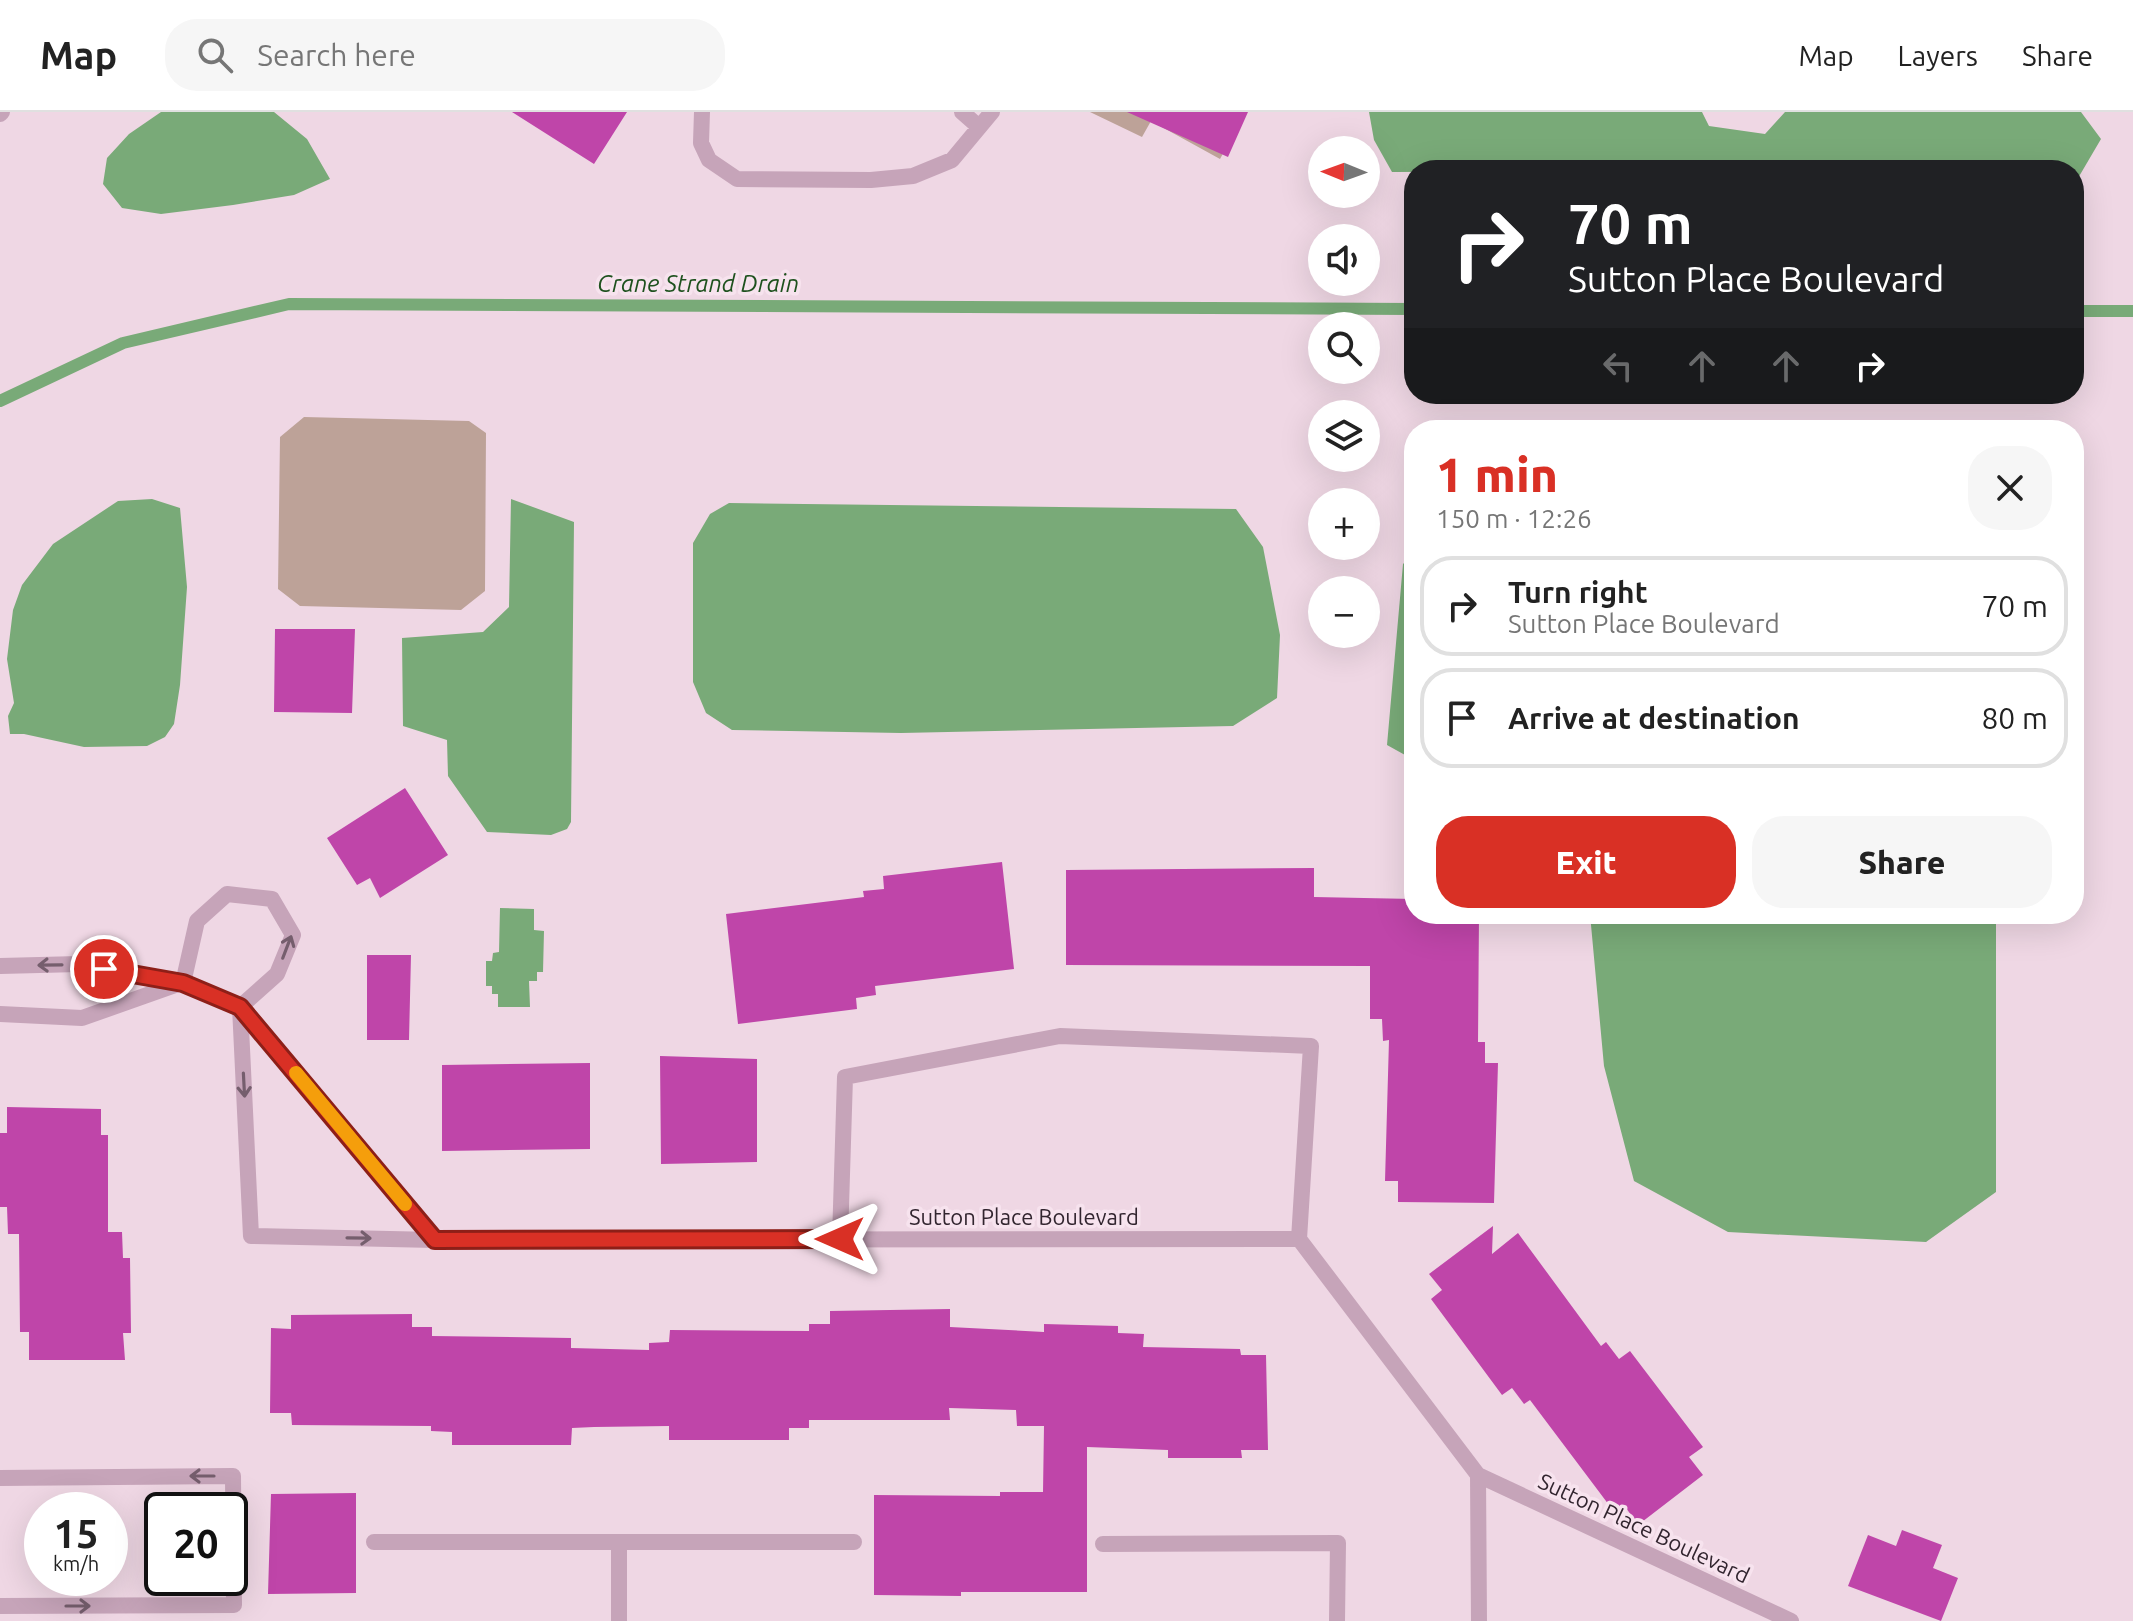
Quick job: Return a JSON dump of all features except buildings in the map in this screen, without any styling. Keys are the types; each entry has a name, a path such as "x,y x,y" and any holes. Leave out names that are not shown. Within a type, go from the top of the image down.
{"lane":[{"path":"702,112 701,143 709,160 737,179 871,180 913,176 952,160 992,112"},
{"path":"962,112 979,127"},
{"path":"183,983 197,921 227,894 272,899 293,935 277,974 240,1007"},
{"path":"0,966 79,964 183,983 240,1007 435,1240"},
{"path":"0,1014 82,1018 183,983"},
{"name":"Sutton Place Boulevard","path":"240,1007 251,1236 435,1240 1299,1239 1478,1475 1791,1621"},
{"path":"840,1239 845,1077 1060,1036 1311,1046 1299,1239"},
{"path":"1478,1475 1479,1621"},
{"path":"0,1478 233,1476 234,1605 0,1606"},
{"path":"374,1542 854,1542"},
{"path":"619,1542 619,1621"},
{"path":"1103,1544 1338,1543 1337,1621"}],"shaded area":[{"path":"161,112 274,112 307,139 330,179 294,195 233,205 161,214 122,208 103,184 107,158 129,134"},
{"path":"1090,112 1246,112 1220,159 1151,121 1142,137"},
{"path":"1369,112 1702,112 1709,126 1765,134 1785,112 2081,112 2101,139 2084,168 2084,160 1404,160 1404,172 1392,172 1380,151 1380,136 1373,136"},
{"path":"304,417 469,421 486,433 485,591 461,610 300,606 278,589 280,437"},
{"path":"152,499 180,508 187,587 174,724 165,737 147,746 84,747 24,734 10,734 8,716 14,703 7,659 13,610 22,585 53,544 118,501"},
{"path":"511,499 574,522 571,822 567,829 551,835 487,832 448,776 447,740 403,726 402,638 483,632 509,607"},
{"path":"729,503 1236,509 1263,547 1280,635 1277,698 1233,726 901,733 732,730 706,713 693,682 693,543 710,514"},
{"path":"1404,563 1404,754 1387,745"},
{"path":"500,908 534,909 534,930 544,931 543,972 537,972 537,981 529,981 530,1007 498,1007 498,994 492,994 492,986 486,986 486,961 492,961 493,953 499,952"},
{"path":"1591,924 1996,924 1996,1192 1926,1242 1728,1232 1634,1181 1604,1066"}],"waterway":[{"name":"Crane Strand Drain","path":"0,401 123,343 289,304 1404,309"},
{"name":"Crane Strand Drain","path":"2084,311 2133,311"}],"slow traffic":[{"path":"296,1073 405,1204"}],"route":[{"path":"104,969 183,983 240,1007 435,1240 840,1239"}]}
